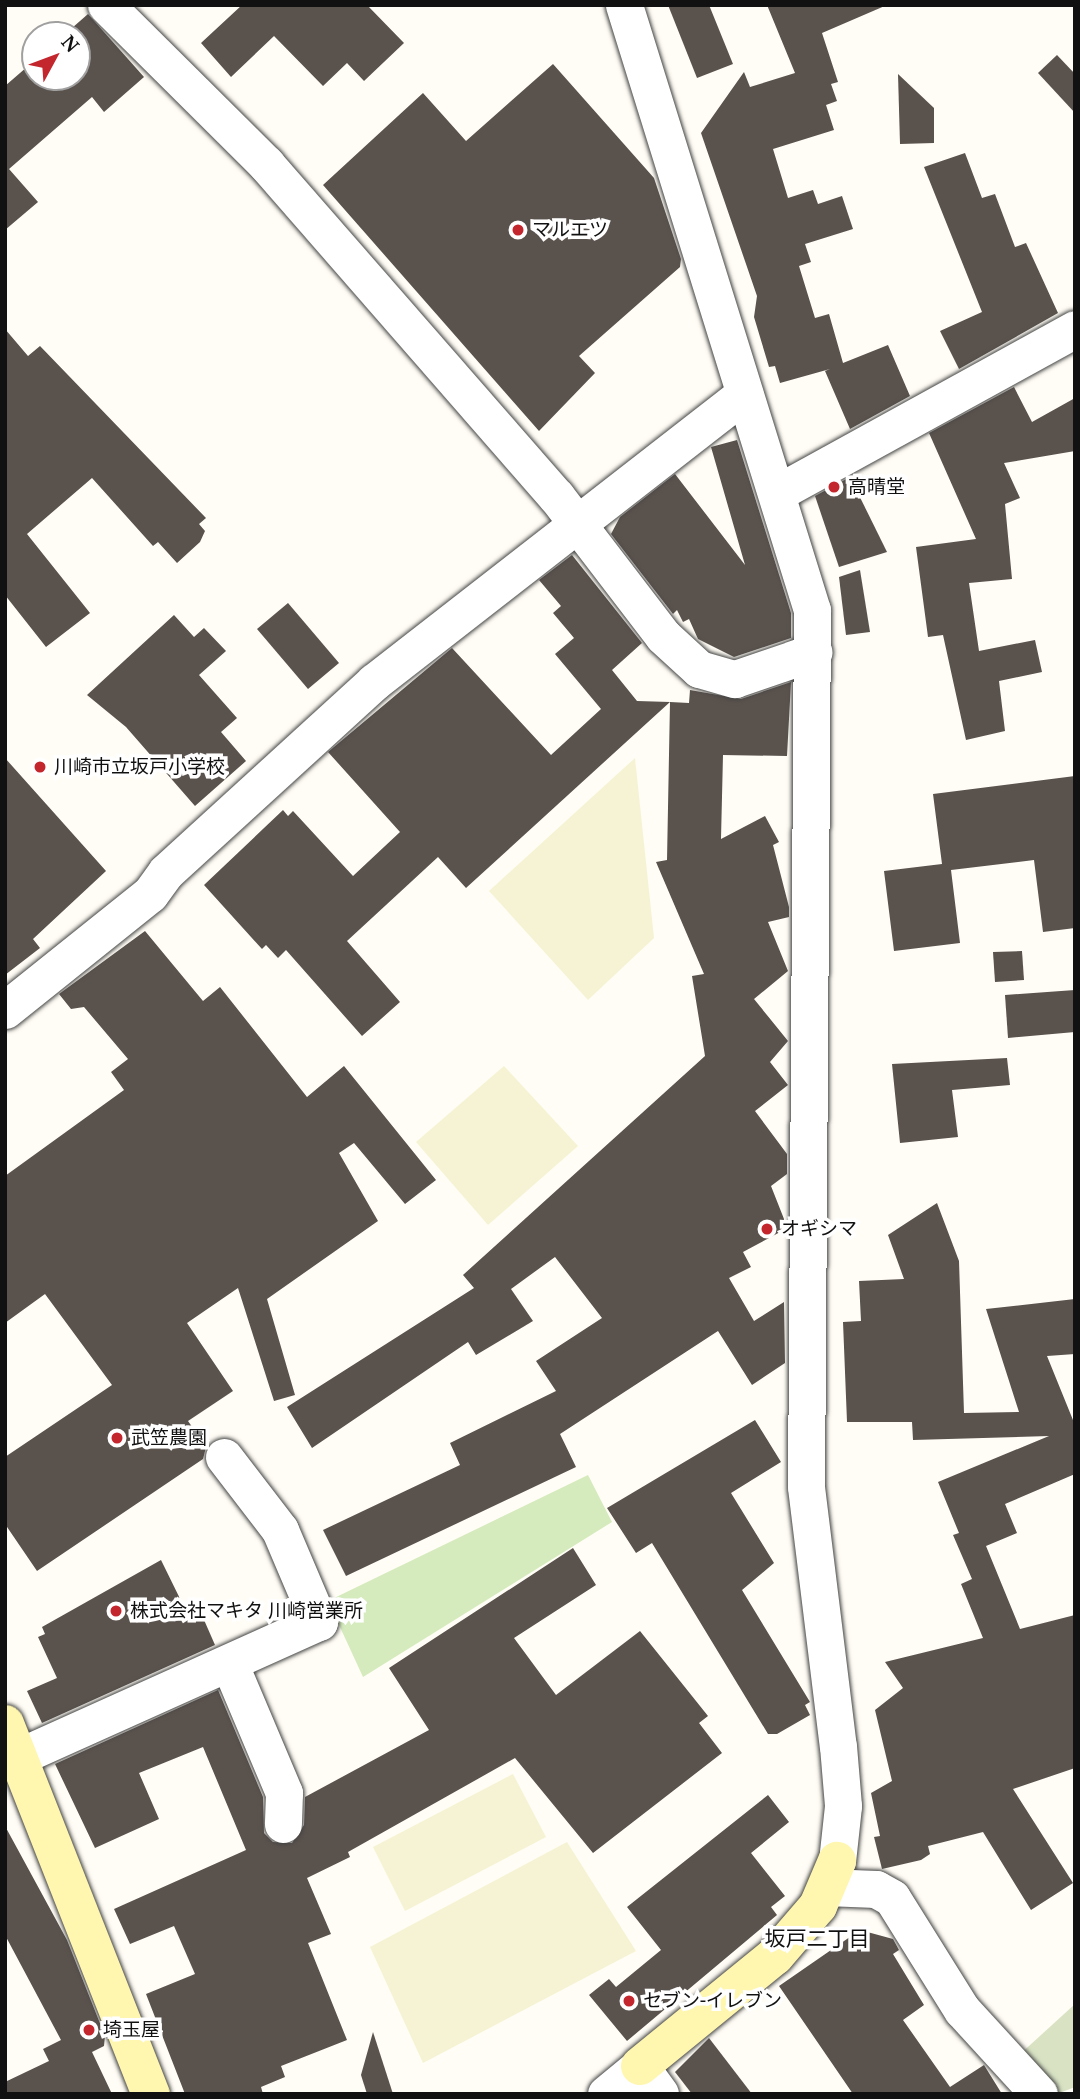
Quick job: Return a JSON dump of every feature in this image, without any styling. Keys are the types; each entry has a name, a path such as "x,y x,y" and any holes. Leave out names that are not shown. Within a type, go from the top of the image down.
{"street":[{"path":"106,5 266,164 573,522 663,636 699,669 735,679 814,652"},
{"path":"606,2094 650,2080 775,1956 818,1906 832,1874 839,1758 806,1487 814,652 812,610 624,5"},
{"path":"777,493 1075,329"},
{"path":"5,1010 150,894 166,872 374,682 573,522 744,394"},
{"path":"152,2094 10,1744 230,1665 319,1622 280,1530 224,1457"},
{"path":"230,1665 284,1793 283,1824"},
{"path":"832,1874 876,1889 892,1898 962,2010 1039,2094"}],"shaded area":[{"path":"635,758 654,938 588,1000 489,891"},
{"path":"504,1066 578,1146 488,1225 416,1142"},
{"path":"513,1774 546,1837 405,1911 373,1847"},
{"path":"567,1842 636,1951 423,2063 370,1947"}],"green space":[{"path":"588,1475 612,1522 363,1677 328,1601"},
{"path":"1075,2004 1075,2087 1057,2094 1018,2056"}],"building":[{"path":"242,5 367,5 404,43 364,81 347,63 323,86 274,36 231,77 201,43"},
{"path":"668,5 709,5 733,64 697,78"},
{"path":"767,5 887,5 822,33 838,82 831,84 837,101 826,105 834,130 773,149 788,198 813,190 818,204 842,196 853,229 805,244 811,262 799,266 815,318 829,314 843,363 888,345 910,396 850,429 825,371 830,369 780,383 775,366 769,367 754,317 757,296 701,133 744,72 750,87 795,73"},
{"path":"88,14 144,77 104,112 92,97 9,169 38,202 5,230 5,86 21,72 21,91 91,91 91,21 80,21"},
{"path":"1057,55 1075,74 1075,113 1038,73"},
{"name":"マルエツ","path":"553,64 654,178 681,259 680,267 579,356 595,373 539,431 323,185 423,93 466,141"},
{"path":"898,74 934,108 934,143 900,144"},
{"path":"965,153 982,198 995,194 1015,247 1026,243 1058,313 959,369 940,331 982,312 924,167"},
{"path":"5,329 28,356 40,346 206,518 199,524 205,531 200,542 177,563 158,542 153,546 92,478 27,534 90,613 46,647 5,595"},
{"path":"1014,387 1032,422 1075,398 1075,451 1004,463 1020,498 1005,504 1012,579 969,583 979,651 1035,640 1042,672 999,681 1005,731 966,740 943,635 928,637 916,547 976,539 929,433"},
{"path":"737,440 791,613 791,638 734,657 698,639 689,619 683,622 677,610 673,614 611,534 620,517 675,474 745,565 711,447"},
{"path":"850,477 887,552 839,567 815,496"},
{"path":"572,555 642,643 612,670 637,701 670,702 466,888 438,857 347,941 400,1002 362,1036 286,950 278,958 266,945 262,949 204,885 283,810 288,816 293,811 353,876 400,832 328,752 452,648 551,755 601,709 555,654 574,638 553,613 561,606 539,580"},
{"path":"860,570 870,632 846,635 839,577"},
{"path":"288,603 339,663 308,689 257,629"},
{"path":"174,615 194,637 204,628 226,651 199,675 237,718 221,732 246,761 195,806 126,727 87,695"},
{"path":"791,682 787,756 723,755 721,839 765,816 779,842 773,845 789,907 789,917 768,922 788,971 754,999 788,1041 770,1062 788,1085 755,1111 787,1154 787,1174 771,1186 784,1219 782,1231 743,1252 751,1267 729,1278 754,1321 784,1302 785,1363 752,1385 718,1331 560,1434 576,1467 346,1576 323,1530 460,1465 450,1443 556,1391 536,1361 602,1318 555,1257 511,1289 533,1321 476,1355 468,1342 312,1448 287,1407 474,1288 463,1275 705,1056 692,976 704,974 656,862 667,860 670,702 689,703 690,690 741,699"},
{"path":"5,758 106,871 33,939 40,948 5,975"},
{"path":"1075,776 1075,928 1043,932 1034,860 951,870 960,943 894,951 884,871 942,864 933,794"},
{"path":"145,931 203,1001 220,987 307,1097 344,1066 436,1180 405,1204 354,1143 339,1153 378,1221 267,1299 295,1395 274,1401 238,1288 187,1323 233,1391 188,1421 206,1447 203,1459 37,1571 5,1524 5,1457 112,1385 45,1294 5,1323 5,1176 124,1090 111,1072 128,1059 84,1007 71,1009 59,994"},
{"path":"1022,951 1024,980 995,982 993,952"},
{"path":"1075,990 1075,1032 1008,1038 1005,995"},
{"path":"1007,1058 1010,1085 952,1090 958,1137 900,1143 892,1064"},
{"path":"937,1203 959,1261 964,1413 1019,1412 986,1309 1075,1299 1075,1354 1047,1356 1075,1425 1075,1474 1005,1504 1017,1533 986,1546 1020,1629 1075,1615 1075,1768 1013,1789 1073,1883 1031,1910 983,1832 928,1846 930,1854 921,1860 882,1869 874,1837 880,1836 871,1793 892,1781 875,1710 903,1688 885,1662 983,1638 961,1584 972,1579 953,1535 959,1533 938,1482 1049,1436 913,1440 912,1422 847,1422 843,1322 861,1321 859,1281 904,1279 888,1235"},
{"path":"755,1420 781,1462 731,1493 774,1563 742,1590 810,1702 805,1705 810,1715 777,1734 768,1734 652,1543 636,1553 607,1508"},
{"path":"573,1548 596,1585 514,1638 556,1695 640,1631 708,1716 699,1723 722,1753 593,1853 515,1758 348,1852 350,1857 307,1878 331,1934 308,1943 347,2040 281,2066 285,2077 261,2087 263,2094 185,2094 146,1994 195,1974 174,1926 130,1944 114,1909 246,1850 203,1747 139,1773 159,1819 95,1848 55,1764 218,1690 263,1797 264,1833 273,1842 292,1843 304,1825 305,1797 429,1730 389,1668"},
{"path":"161,1560 189,1617 201,1613 215,1645 42,1723 27,1691 57,1678 38,1637 45,1634 42,1627"},
{"path":"768,1795 789,1822 751,1853 785,1896 771,1907 777,1915 627,2041 589,1995 609,1979 616,1987 661,1950 627,1907"},
{"path":"5,1826 67,1940 105,2036 104,2046 92,2052 112,2094 5,2094 5,2082 49,2061 43,2049 61,2040 5,1935"},
{"path":"860,1930 893,1939 899,1950 893,1954 924,2005 903,2020 950,2087 984,2065 1002,2094 853,2094 779,1986"},
{"path":"373,2032 393,2094 367,2094 361,2075"},
{"path":"709,2038 752,2094 692,2094 675,2072"}],"place":[{"name":"マルエツ","path":"518,230"},
{"name":"高晴堂","path":"834,487"},
{"name":"川崎市立坂戸小学校","path":"40,767"},
{"name":"オギシマ","path":"767,1229"},
{"name":"武笠農園","path":"117,1438"},
{"name":"株式会社マキタ 川崎営業所","path":"116,1611"},
{"name":"セブン-イレブン","path":"629,2001"},
{"name":"埼玉屋","path":"89,2030"}],"district":[{"name":"坂戸二丁目","path":"817,1938"}]}
